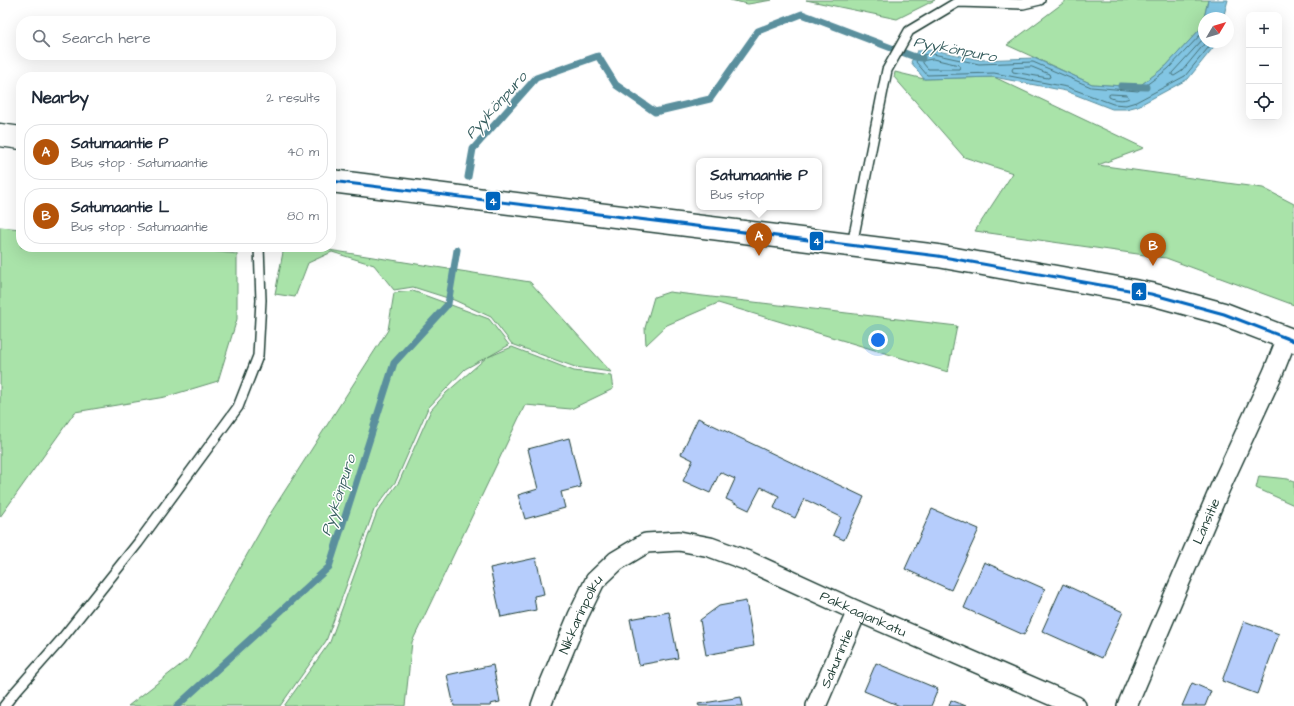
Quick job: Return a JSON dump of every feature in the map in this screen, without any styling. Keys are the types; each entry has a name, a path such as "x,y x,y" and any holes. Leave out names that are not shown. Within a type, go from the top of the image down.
{"street":[{"path":"0,135 16,137"},
{"path":"336,182 938,256 1151,294 1224,314 1291,340"},
{"name":"Länsitie","path":"1127,706 1220,488 1273,373 1291,340"},
{"name":"Pakkaajankatu","path":"646,543 679,541 710,547 748,561 857,611 1076,706"},
{"name":"Nikkarinpolku","path":"541,706 578,616 595,581 616,561 646,543"},
{"name":"Sahurintie","path":"816,706 857,611"}],"lane":[{"path":"852,245 887,70 909,31 960,1 1023,4 1040,0"},
{"path":"4,706 130,554 238,408 258,356 261,300 259,252"}],"green space":[{"path":"730,0 772,0 748,4"},
{"path":"806,0 935,0 897,19"},
{"path":"1067,0 1208,0 1205,12 1198,12 1198,31 1166,66 1138,87 1092,84 1007,45"},
{"path":"895,72 924,79 994,77 1144,148 1098,165 1263,188 1294,204 1294,305 1166,258 975,231 1013,173 964,157 894,77"},
{"path":"0,227 16,229 16,252 219,252 237,254 237,319 218,381 165,397 75,412 0,517"},
{"path":"336,251 530,282 611,372 575,367 512,344 491,317 454,300 413,287 394,290 374,265 332,252"},
{"path":"283,252 332,252 308,263 295,297 275,294"},
{"path":"413,291 489,319 509,345 488,357 512,347 574,371 611,376 613,389 571,409 525,405 412,642 405,706 284,706 330,642 377,512 399,482 431,410 446,393 487,357 465,369 428,408 396,481 374,510 326,641 280,706 128,706 188,659 270,514 388,330 394,293"},
{"path":"669,292 957,326 948,372 718,303 667,325 646,345 645,328 654,297"},
{"path":"1259,476 1288,479 1294,482 1294,505 1256,488"}],"water":[{"path":"1208,0 1228,0 1225,12 1205,12"},
{"path":"1198,31 1198,48 1213,48 1188,79 1138,106 1126,109 1112,109 1066,91 994,77 924,79 911,62 917,51 933,50 980,60 1034,58 1092,84 1138,87 1166,66"}],"building":[{"path":"698,418 864,497 844,540 833,535 841,517 804,499 795,518 774,508 779,496 761,487 749,510 726,499 735,479 720,472 710,493 683,481 693,460 681,454"},
{"path":"569,438 581,487 561,492 565,508 525,519 518,495 538,489 528,449"},
{"path":"932,509 979,529 951,590 905,569"},
{"path":"536,558 544,594 534,596 536,610 501,617 490,568"},
{"path":"984,562 1045,589 1024,635 964,608"},
{"path":"1063,584 1123,612 1102,658 1042,631"},
{"path":"746,601 754,646 706,655 700,620 719,606"},
{"path":"669,612 678,658 639,665 630,619"},
{"path":"1244,621 1279,634 1257,694 1222,681"},
{"path":"876,663 938,689 931,706 900,706 864,691"},
{"path":"493,665 500,702 490,704 491,706 454,706 447,675"},
{"path":"1192,683 1211,691 1205,706 1182,706"},
{"path":"741,697 743,706 699,706 698,704"},
{"path":"951,700 966,706 949,706"}],"waterway":[{"name":"Pyykönpuro","path":"468,177 473,149 536,78 598,56 616,85 655,112 710,99 758,31 802,14 915,57 922,58"},
{"name":"Pyykönpuro","path":"1121,86 1146,87"},
{"name":"Pyykönpuro","path":"177,706 329,567 394,363 448,304 457,250"}],"transit line":[{"name":"4","path":"336,182 938,256 1151,294 1224,314 1294,341"}],"place":[{"name":"Satumaantie P","path":"759,256"},
{"name":"Satumaantie L","path":"1153,266"}]}
